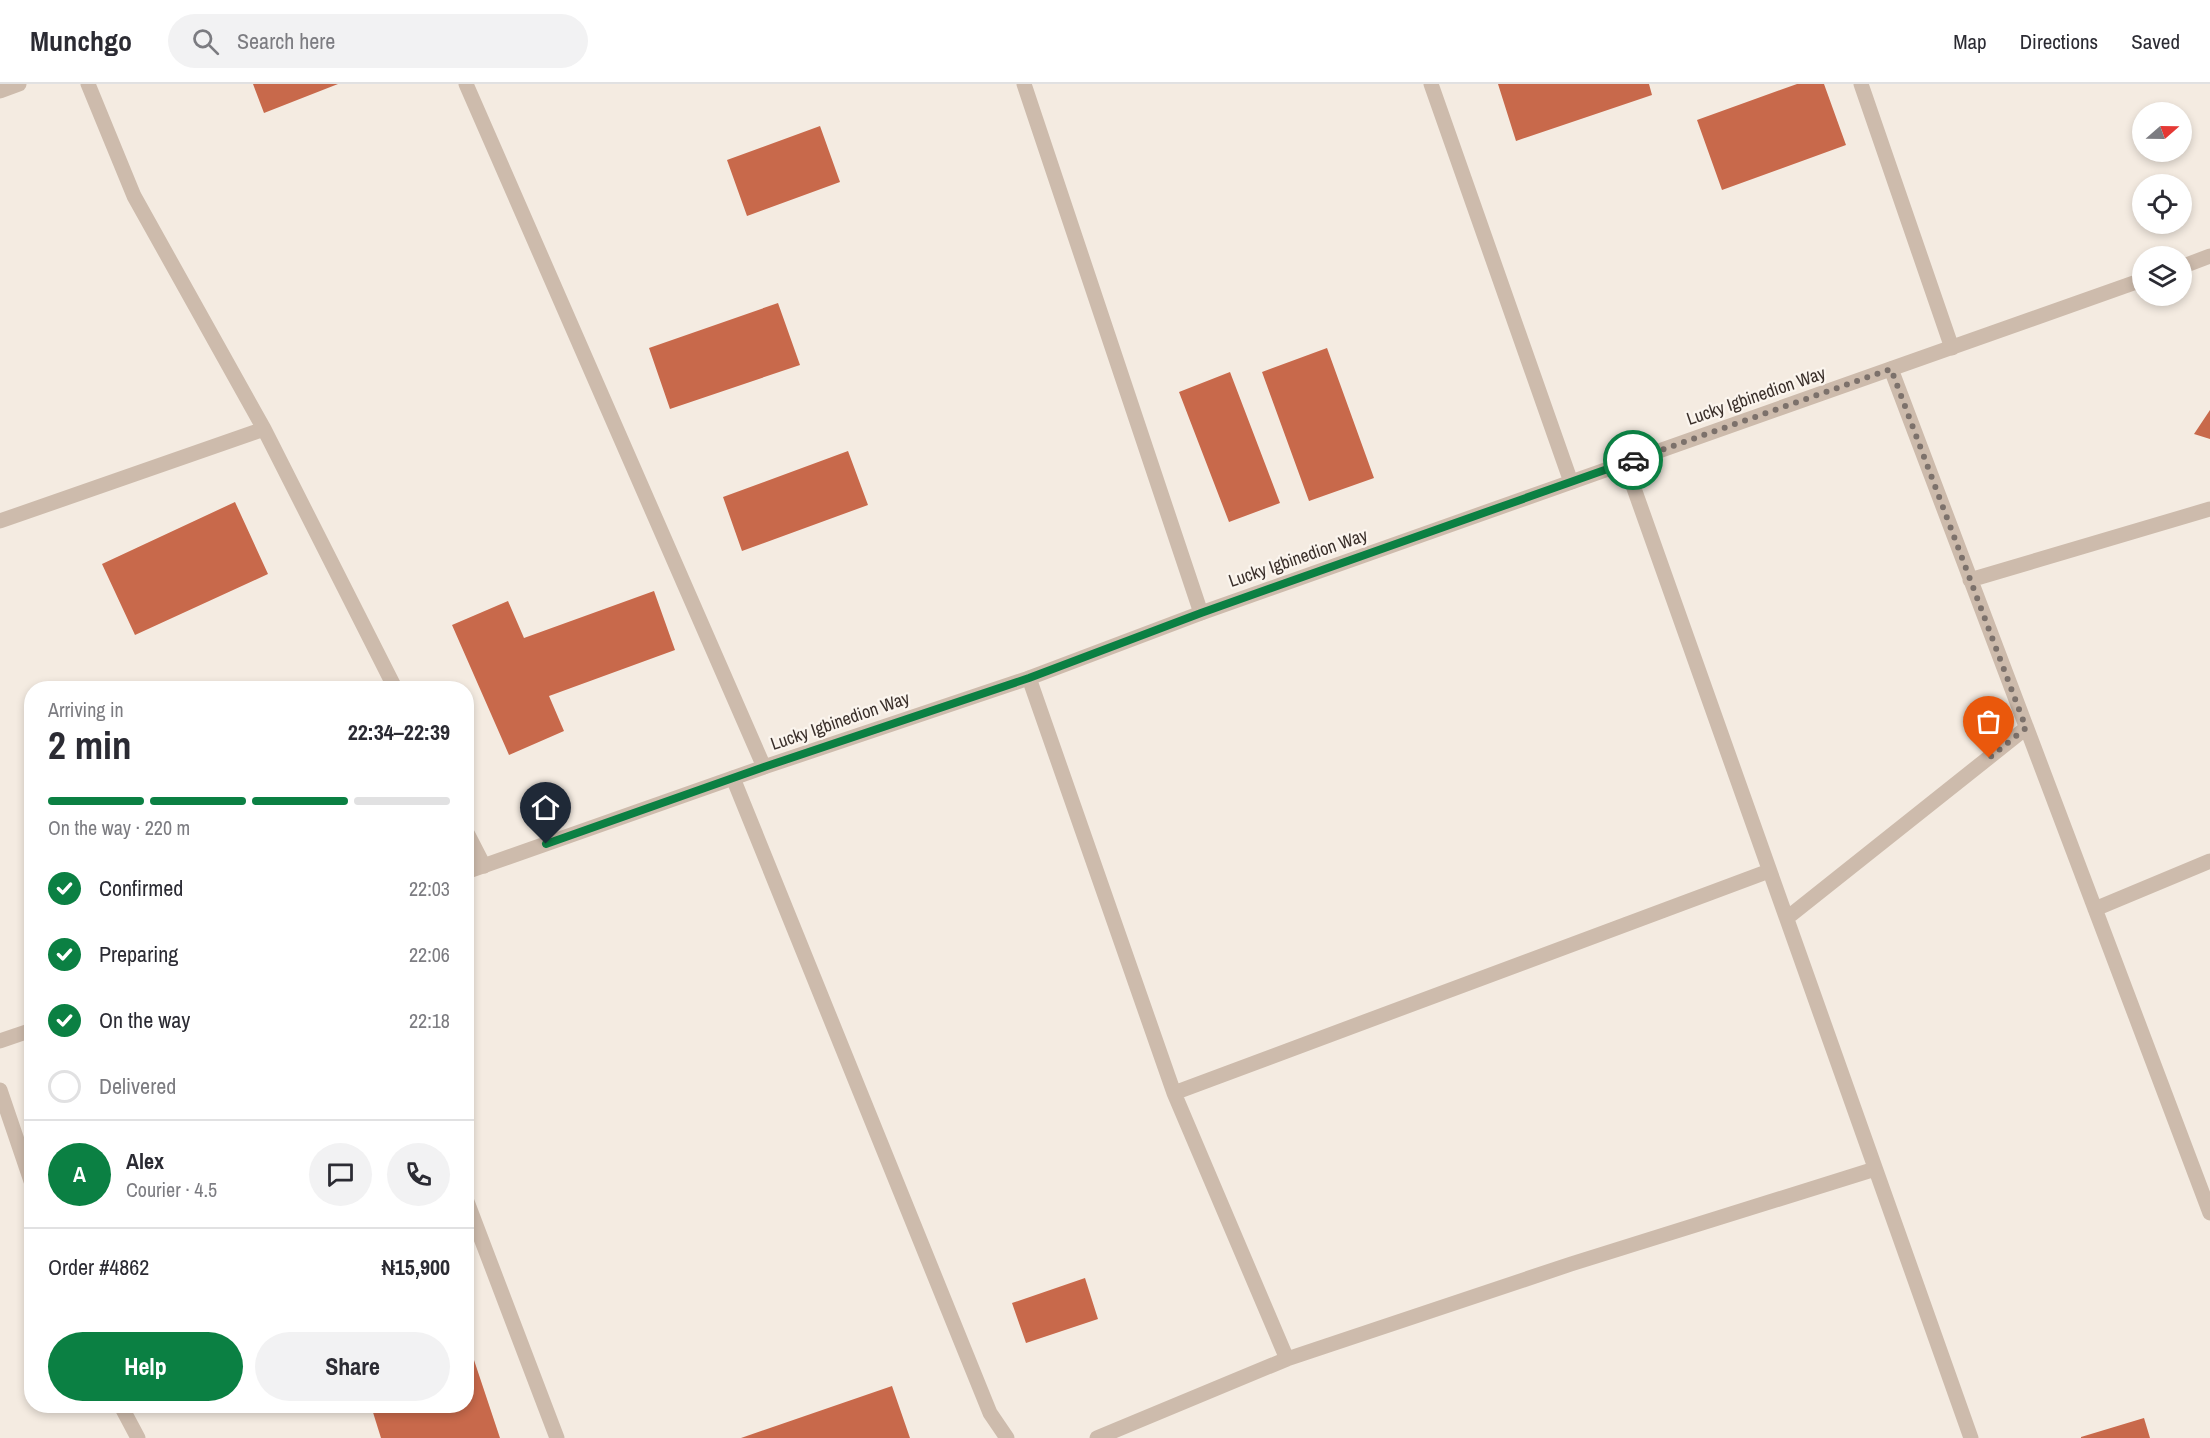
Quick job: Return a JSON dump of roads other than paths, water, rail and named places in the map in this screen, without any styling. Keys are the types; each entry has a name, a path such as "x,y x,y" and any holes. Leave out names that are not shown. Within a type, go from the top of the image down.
{"street":[{"path":"0,91 19,84"},
{"path":"88,84 134,196 264,429 391,681"},
{"path":"466,84 764,767"},
{"path":"1024,84 1201,613"},
{"path":"1431,84 1571,482"},
{"path":"1861,84 1952,348"},
{"path":"2192,263 2210,256"},
{"name":"Lucky Igbinedion Way","path":"474,869 764,767 1029,678 1201,613 2132,284"},
{"path":"1891,369 2210,1213"},
{"path":"0,520 264,429"},
{"path":"1625,463 1971,1438"},
{"path":"1970,580 2210,509"},
{"path":"1029,678 1174,1093 1287,1359"},
{"path":"1786,918 2026,728"},
{"path":"733,778 990,1413 1007,1438"},
{"path":"474,847 484,866"},
{"path":"2095,909 2210,861"},
{"path":"1174,1093 1769,871"},
{"path":"0,1041 24,1033"},
{"path":"0,1090 24,1160"},
{"path":"1097,1438 1287,1359 1571,1264 1875,1169"},
{"path":"474,1220 557,1438"},
{"path":"125,1413 138,1438"}]}
